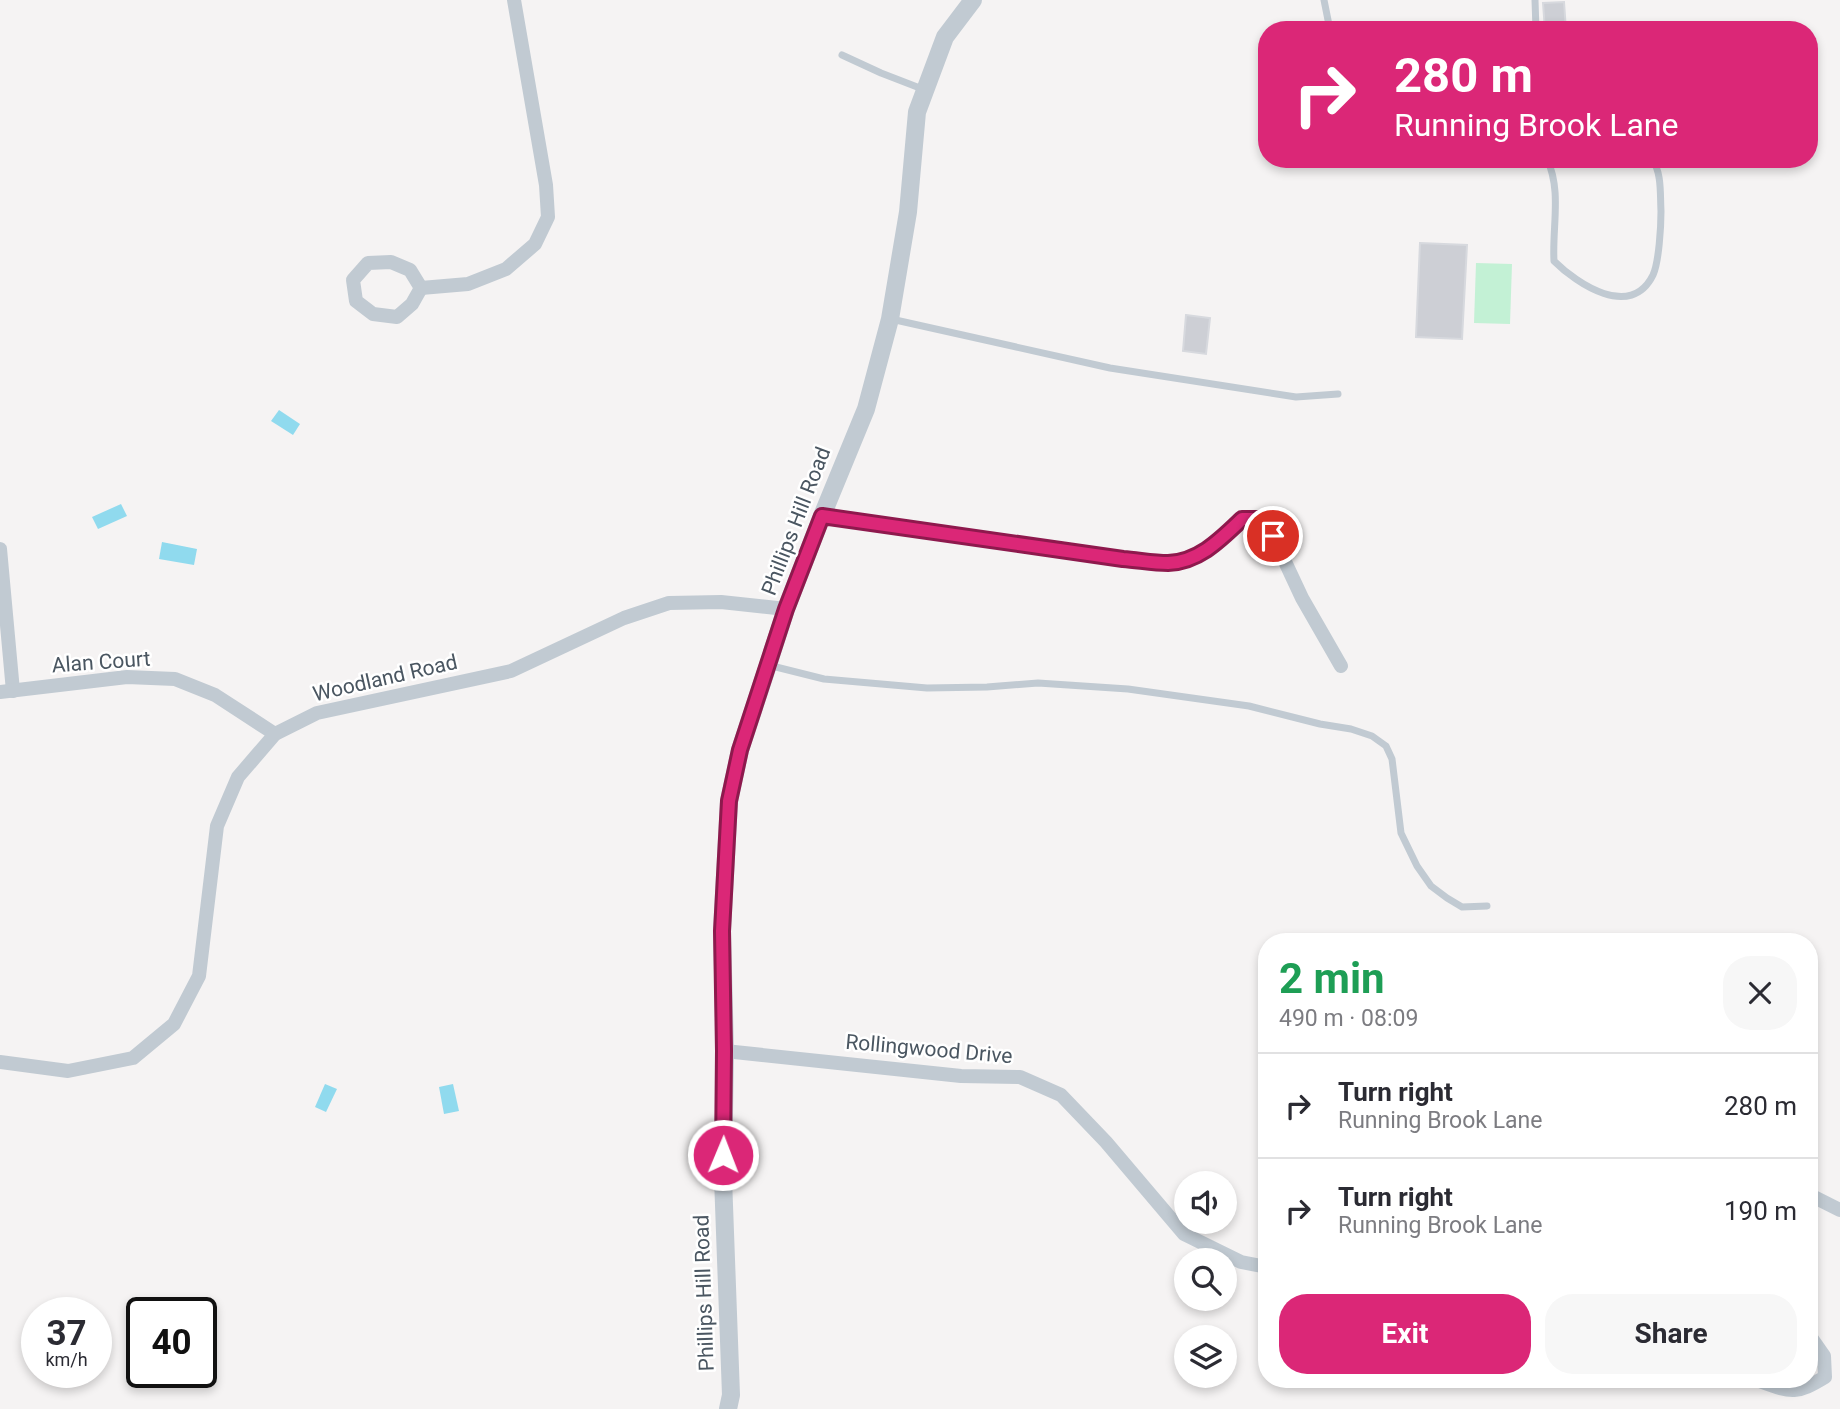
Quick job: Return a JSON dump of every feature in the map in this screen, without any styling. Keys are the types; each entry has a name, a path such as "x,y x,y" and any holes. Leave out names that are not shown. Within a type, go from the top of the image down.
{"street":[{"path":"421,288 468,284 506,270 535,244 548,217 546,185 514,0"},
{"name":"Phillips Hill Road","path":"728,1409 730,1384 723,1178 722,931 729,801 740,750 786,609 866,409 890,319 908,212 917,112 945,37 973,0"},
{"path":"391,262 410,270 421,288 412,304 397,317 373,314 356,302 353,280 368,263 391,262"},
{"path":"822,516 1123,559 1169,563 1198,555 1216,544 1242,519 1260,519 1273,536 1302,598 1341,666"},
{"path":"0,549 6,692"},
{"name":"Woodland Road","path":"0,1062 68,1071 133,1058 174,1024 199,976 216,825 238,777 275,734 317,713 511,671 624,618 669,603 721,602 786,609"},
{"name":"Alan Court","path":"6,692 127,677 174,679 215,695 275,734"},
{"name":"Rollingwood Drive","path":"724,1051 961,1076 1020,1077 1061,1095 1106,1142 1184,1234 1241,1262 1258,1265"},
{"path":"1818,1199 1840,1210"},
{"path":"1818,1347 1825,1356 1825,1377 1818,1381"},
{"path":"1780,1388 1787,1391 1807,1388"}],"lane":[{"path":"1324,0 1328,21"},
{"path":"1535,0 1536,21"},
{"path":"842,55 925,90"},
{"path":"1552,168 1556,199 1554,261 1568,275 1597,292 1621,297 1642,290 1653,274 1661,230 1657,168"},
{"path":"890,319 1110,368 1296,397 1338,394"},
{"path":"768,665 824,679 927,688 1038,683 1128,689 1249,706 1372,736 1386,746 1392,759 1401,833 1416,866 1432,886 1462,907 1487,906"}],"green space":[{"path":"1476,263 1512,264 1510,324 1474,323"}],"water":[{"path":"279,410 300,424 293,435 271,421"},
{"path":"121,504 127,516 98,529 92,517"},
{"path":"162,542 197,549 194,565 159,559"},
{"path":"325,1084 337,1089 326,1112 315,1107"},
{"path":"453,1084 459,1111 444,1114 439,1087"}],"building":[{"path":"1564,2 1565,21 1544,21 1543,3"},
{"path":"1420,243 1467,245 1462,339 1416,337"},
{"path":"1186,315 1210,318 1206,354 1183,351"}],"route":[{"path":"723,1155 722,931 729,801 740,750 786,609 822,516 1123,559 1169,563 1198,555 1216,544 1242,519 1260,519 1273,536"}]}
